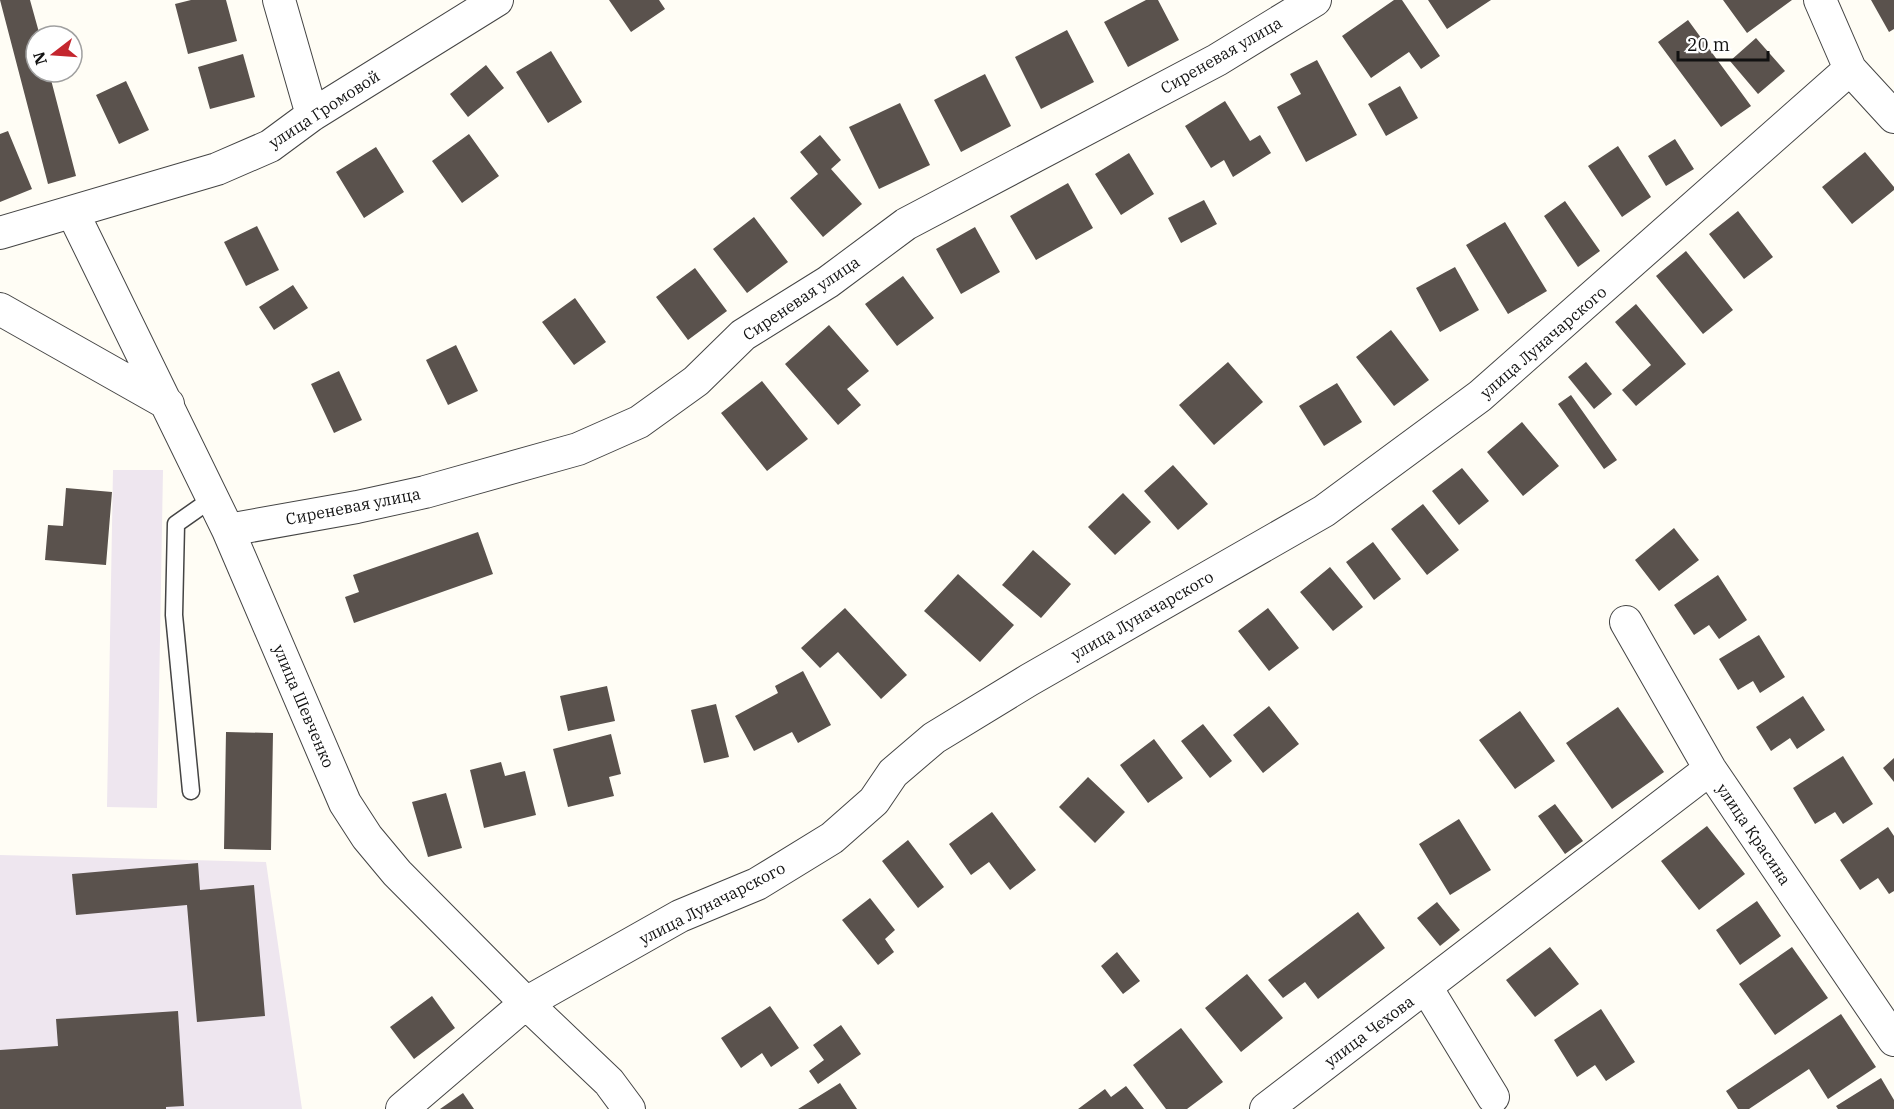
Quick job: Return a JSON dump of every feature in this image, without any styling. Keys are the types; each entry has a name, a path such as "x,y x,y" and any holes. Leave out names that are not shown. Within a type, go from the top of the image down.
{"street":[{"path":"279,0 312,115"},
{"name":"улица Громовой","path":"0,233 217,169 270,146 312,115 497,0"},
{"name":"Сиреневая улица","path":"228,530 357,507 425,492 578,449 639,422 696,381 743,335 828,282 906,224 1217,60 1315,0"},
{"path":"1820,0 1850,69 1894,117"},
{"name":"улица Луначарского","path":"402,1109 526,1003 680,916 757,884 832,838 874,801 893,773 934,738 1029,680 1324,511 1480,396 1850,69"},
{"name":"улица Шевченко","path":"73,213 228,530 345,803 367,837 397,873 526,1003 609,1082 629,1109"},
{"path":"0,309 168,404"},
{"name":"улица Красина","path":"1626,622 1710,770 1894,1040"},
{"path":"1426,987 1710,770"},
{"name":"улица Чехова","path":"1266,1109 1426,987 1493,1097"}],"lane":[{"path":"191,791 174,615 176,524 213,498"}],"shaded area":[{"path":"113,470 163,470 157,808 107,807"},
{"path":"0,855 266,862 302,1109 0,1109"}],"building":[{"path":"0,0 30,0 37,24 24,24 24,84 52,84 76,176 48,184"},
{"path":"191,0 226,0 237,41 188,54 175,4"},
{"path":"609,0 659,0 665,9 631,32"},
{"path":"1146,0 1158,0 1179,40 1128,67 1104,22"},
{"path":"1394,0 1402,0 1440,56 1421,69 1409,52 1371,78 1342,36"},
{"path":"1428,0 1491,0 1447,29"},
{"path":"1723,0 1792,0 1747,33"},
{"path":"1871,0 1894,0 1894,29 1889,32"},
{"path":"1688,20 1751,106 1721,127 1658,42"},
{"path":"1067,30 1094,82 1041,109 1015,57"},
{"path":"1756,38 1785,71 1758,94 1730,61"},
{"path":"551,51 582,102 548,123 516,72"},
{"path":"243,54 255,97 210,109 198,67"},
{"path":"1317,60 1357,135 1306,162 1277,107 1301,94 1290,74"},
{"path":"486,65 504,88 468,117 450,94"},
{"path":"985,74 1011,126 961,152 934,100"},
{"path":"126,81 149,130 119,144 96,95"},
{"path":"1400,86 1418,118 1386,136 1368,104"},
{"path":"1225,101 1250,141 1260,135 1271,153 1233,177 1224,160 1211,168 1185,126"},
{"path":"900,103 930,165 879,189 849,127"},
{"path":"8,131 32,189 0,202 0,134"},
{"path":"469,134 499,176 462,203 432,161"},
{"path":"820,135 841,160 831,169 862,204 823,237 790,198 818,174 800,152"},
{"path":"1675,139 1694,169 1666,186 1648,156"},
{"path":"1618,146 1651,197 1622,217 1588,166"},
{"path":"376,147 404,192 364,218 336,172"},
{"path":"1865,152 1894,187 1894,190 1852,224 1822,187"},
{"path":"1129,153 1154,194 1121,215 1095,174"},
{"path":"1068,183 1093,228 1036,260 1010,216"},
{"path":"1204,200 1217,224 1181,243 1168,218"},
{"path":"1565,201 1600,251 1578,267 1544,216"},
{"path":"1738,211 1773,257 1744,279 1709,234"},
{"path":"754,217 788,262 747,293 713,249"},
{"path":"1505,222 1547,291 1508,314 1466,245"},
{"path":"257,226 279,270 246,286 224,242"},
{"path":"975,227 1000,272 961,294 936,249"},
{"path":"1686,251 1733,310 1703,334 1656,276"},
{"path":"1455,267 1479,310 1440,332 1416,288"},
{"path":"695,268 727,311 688,340 656,297"},
{"path":"903,276 934,318 897,346 865,304"},
{"path":"293,285 308,308 274,330 259,307"},
{"path":"575,298 606,342 574,365 542,322"},
{"path":"1636,304 1686,364 1636,406 1622,390 1651,365 1615,322"},
{"path":"829,325 869,371 847,389 861,405 838,425 785,364"},
{"path":"1391,330 1429,380 1394,406 1356,357"},
{"path":"456,345 478,391 448,405 426,360"},
{"path":"1228,362 1263,402 1214,445 1179,405"},
{"path":"1586,362 1612,394 1594,409 1568,377"},
{"path":"339,371 362,420 334,433 311,384"},
{"path":"762,381 808,439 767,471 721,413"},
{"path":"1337,383 1362,422 1324,446 1299,406"},
{"path":"1571,395 1617,460 1604,469 1558,404"},
{"path":"1522,422 1559,466 1523,496 1487,452"},
{"path":"1173,465 1208,504 1178,530 1144,491"},
{"path":"1462,468 1489,501 1459,525 1432,491"},
{"path":"66,488 112,492 106,565 45,560 48,525 63,526"},
{"path":"1123,493 1151,522 1115,555 1088,527"},
{"path":"1423,504 1459,550 1427,575 1391,529"},
{"path":"1674,528 1699,560 1659,591 1635,560"},
{"path":"478,532 493,574 354,623 345,597 359,592 353,575"},
{"path":"1373,542 1401,579 1374,600 1346,562"},
{"path":"1033,550 1071,584 1041,618 1002,585"},
{"path":"1330,567 1363,607 1333,631 1300,592"},
{"path":"958,574 1014,625 980,662 924,611"},
{"path":"1718,575 1747,620 1719,639 1709,625 1694,635 1674,605"},
{"path":"845,608 907,675 881,699 838,652 820,668 801,648"},
{"path":"1268,608 1299,648 1269,671 1238,631"},
{"path":"1759,635 1785,677 1760,693 1753,681 1738,690 1719,659"},
{"path":"803,671 831,725 798,743 792,732 754,751 735,716 778,693 775,686"},
{"path":"607,686 615,721 568,731 560,696"},
{"path":"1803,696 1825,730 1797,749 1790,738 1771,751 1756,727"},
{"path":"716,704 729,757 704,763 691,710"},
{"path":"1269,706 1299,744 1263,773 1233,735"},
{"path":"1618,707 1664,772 1612,809 1566,743"},
{"path":"1520,711 1555,761 1515,789 1479,740"},
{"path":"1203,724 1232,761 1210,778 1181,741"},
{"path":"226,732 273,733 271,850 224,849"},
{"path":"611,734 621,774 609,777 614,796 568,807 553,749"},
{"path":"1154,739 1183,778 1148,803 1120,765"},
{"path":"1843,756 1873,804 1843,824 1835,812 1815,824 1793,788"},
{"path":"1894,758 1894,782 1883,768"},
{"path":"501,762 505,776 525,771 536,815 484,828 470,770"},
{"path":"1088,777 1125,812 1095,843 1059,807"},
{"path":"446,793 462,848 428,857 412,802"},
{"path":"1555,804 1583,841 1565,854 1538,816"},
{"path":"992,812 1036,870 1010,890 989,862 971,875 949,844"},
{"path":"1459,819 1491,870 1450,895 1419,844"},
{"path":"1707,826 1745,874 1699,910 1661,861"},
{"path":"1888,827 1894,836 1894,891 1889,894 1878,878 1860,890 1840,860"},
{"path":"908,840 944,887 918,908 882,861"},
{"path":"198,863 200,890 254,885 265,1016 197,1022 187,905 76,915 72,874"},
{"path":"870,898 895,930 885,939 894,952 878,965 842,920"},
{"path":"1757,901 1781,936 1740,965 1716,930"},
{"path":"1437,902 1460,930 1440,946 1417,918"},
{"path":"1358,912 1385,948 1318,999 1305,982 1283,998 1268,980"},
{"path":"1550,947 1579,984 1535,1017 1506,980"},
{"path":"1792,947 1828,998 1775,1035 1739,984"},
{"path":"1117,952 1140,981 1123,994 1101,966"},
{"path":"1247,974 1283,1018 1241,1052 1205,1008"},
{"path":"432,996 455,1028 414,1059 390,1027"},
{"path":"770,1006 799,1048 771,1067 762,1053 741,1068 721,1038"},
{"path":"1601,1009 1635,1062 1606,1081 1595,1065 1577,1077 1554,1040"},
{"path":"178,1011 184,1106 166,1107 166,1109 0,1109 0,1050 58,1046 56,1019"},
{"path":"1841,1014 1876,1067 1828,1099 1809,1069 1749,1109 1738,1109 1726,1091"},
{"path":"841,1025 861,1054 818,1084 809,1071 824,1060 813,1045"},
{"path":"1181,1028 1223,1082 1187,1109 1166,1109 1133,1065"},
{"path":"1881,1078 1894,1100 1894,1109 1838,1109 1836,1106"},
{"path":"840,1083 857,1109 798,1109"},
{"path":"1126,1086 1144,1109 1078,1109 1105,1089 1111,1097"},
{"path":"463,1093 474,1109 440,1109"}]}
